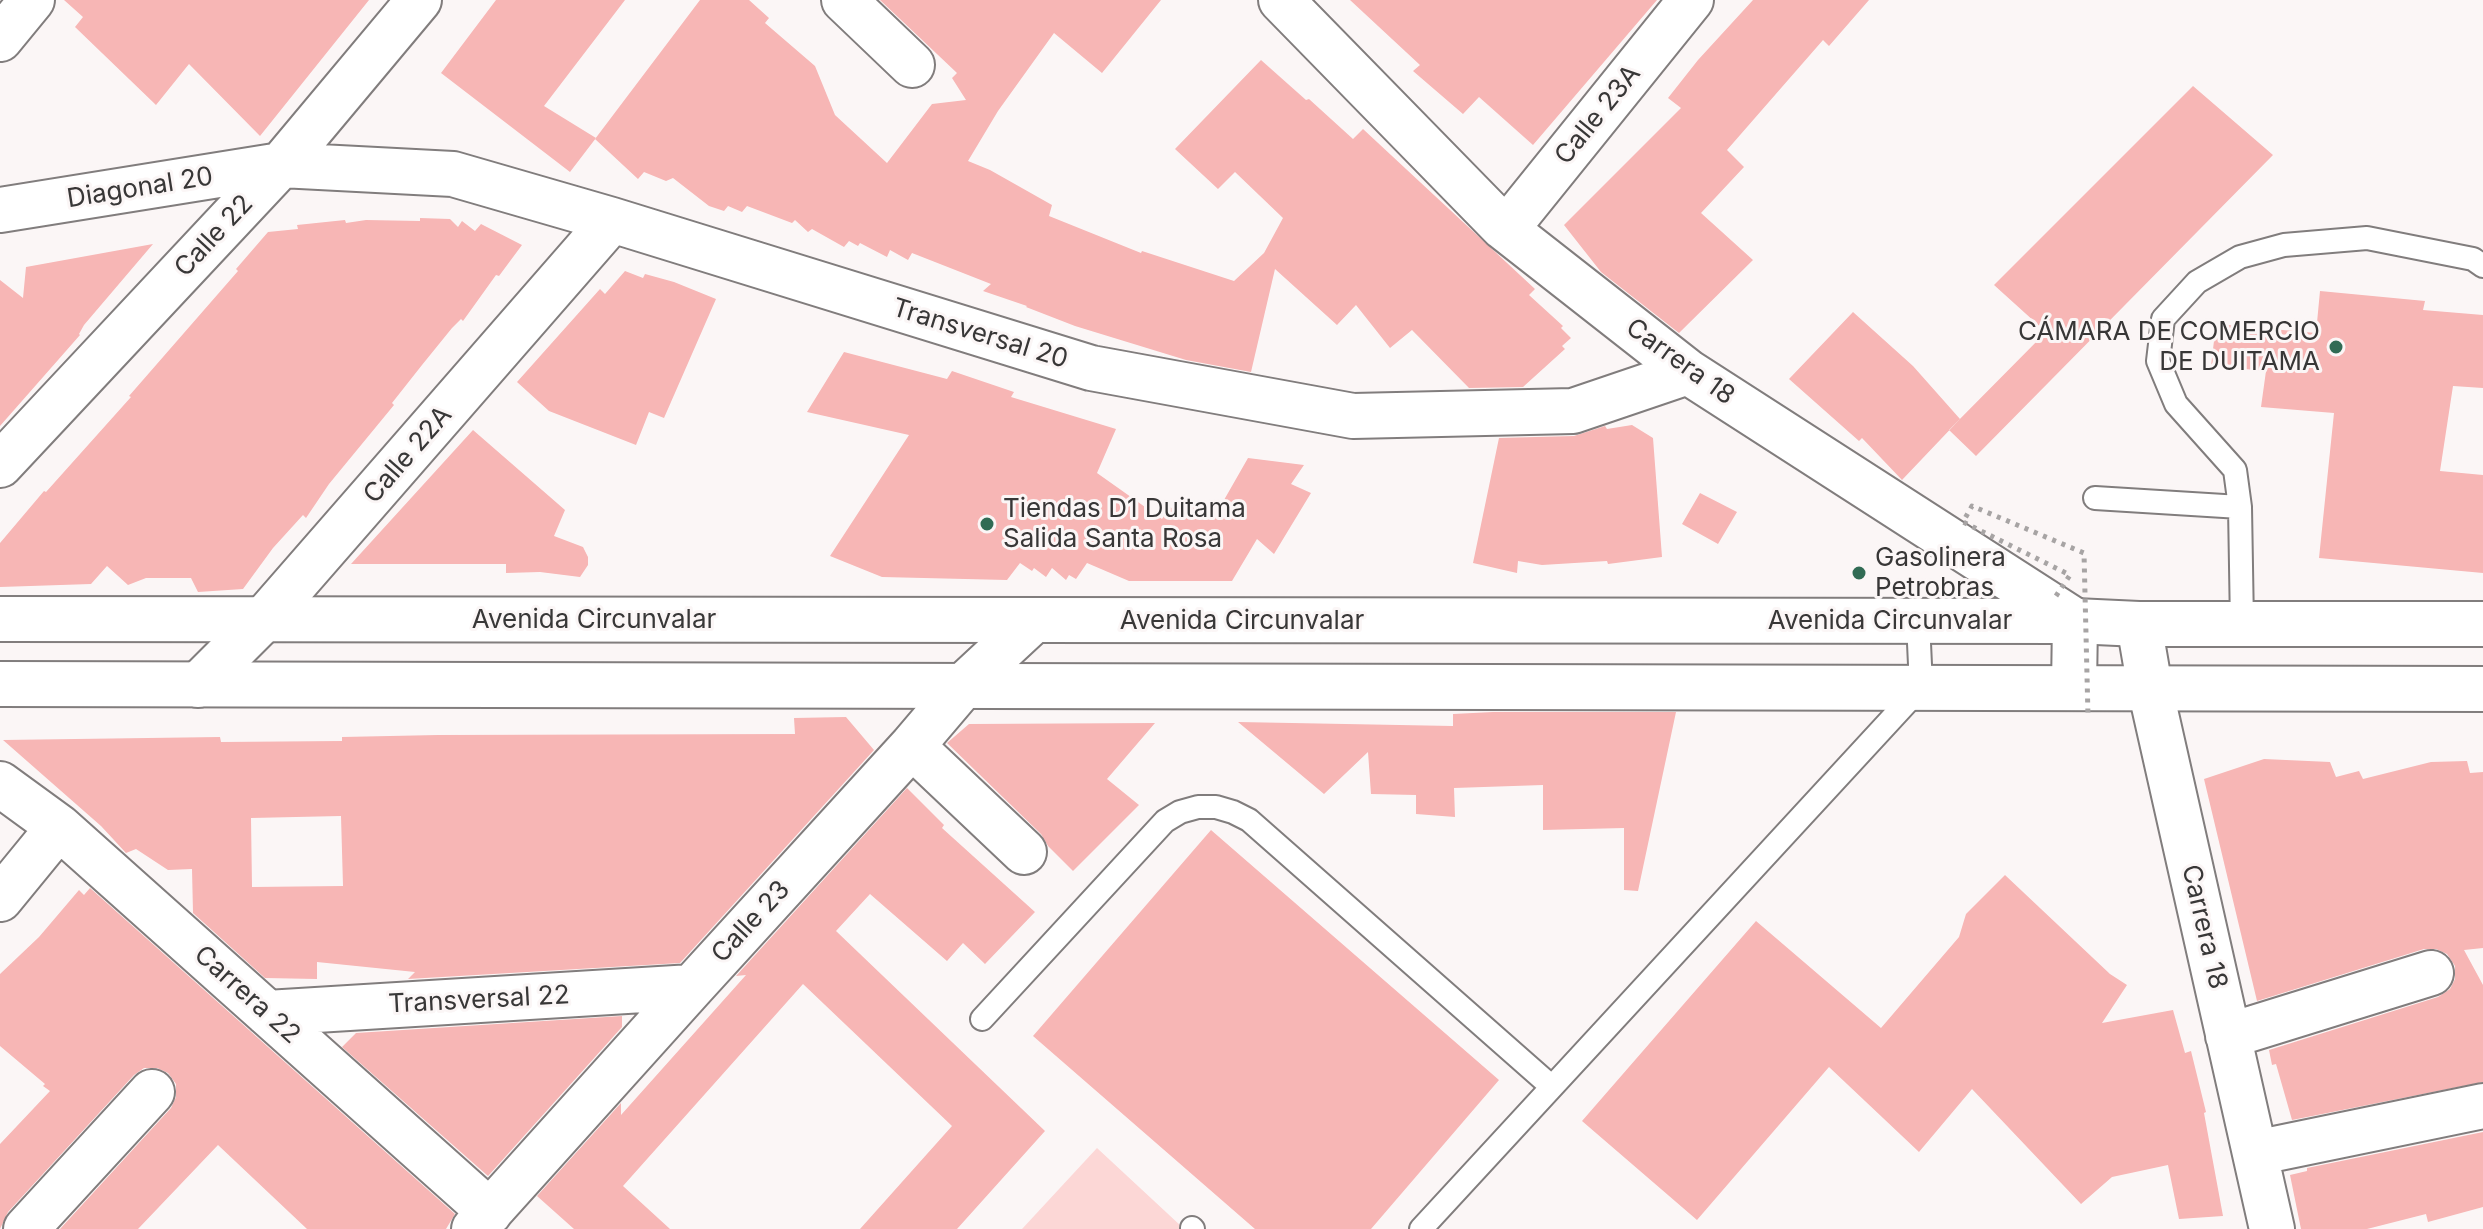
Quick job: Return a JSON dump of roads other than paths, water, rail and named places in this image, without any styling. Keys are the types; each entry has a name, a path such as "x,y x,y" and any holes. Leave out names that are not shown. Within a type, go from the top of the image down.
{"main road":[{"path":"0,39 32,0"},
{"name":"Calle 22","path":"0,465 281,165 419,0"},
{"path":"844,0 912,65"},
{"name":"Carrera 18","path":"1281,0 1503,227 1688,372 2066,608"},
{"name":"Calle 23A","path":"1503,227 1516,217 1691,0"},
{"name":"Diagonal 20","path":"0,210 281,165"},
{"name":"Transversal 20","path":"281,165 453,174 1091,368 1353,416 1573,411 1688,372"},
{"name":"Calle 22A","path":"198,685 264,619 612,220"},
{"path":"2066,608 2081,702"},
{"name":"Avenida Circunvalar","path":"0,619 1918,621 2066,608 2139,624 2483,624"},
{"name":"Calle 23","path":"482,1220 963,686 1034,620"},
{"name":"Carrera 18","path":"2139,624 2150,688 2272,1229"},
{"path":"2345,688 2346,624"},
{"path":"0,684 1921,687 2081,702 2150,688 2483,689"},
{"path":"912,746 1024,852"},
{"name":"Carrera 22","path":"0,784 59,827 267,1013 482,1220"},
{"path":"0,899 59,827"},
{"path":"2228,1036 2431,973"},
{"name":"Transversal 22","path":"267,1013 692,987"},
{"path":"26,1229 152,1092"},
{"path":"2255,1153 2483,1106"}],"lane":[{"path":"2242,625 2240,507 2235,470 2176,404 2158,361 2163,319 2197,282 2240,257 2284,245 2367,238 2473,259 2483,266"},
{"path":"2095,498 2240,507"},
{"path":"1421,1229 1921,687 1918,621"},
{"path":"982,1019 1165,821 1189,810 1216,807 1249,820 1552,1087"}],"place":[{"name":"CÁMARA DE COMERCIO DE DUITAMA","path":"2336,347"},
{"name":"Tiendas D1 Duitama Salida Santa Rosa","path":"987,524"},
{"name":"Gasolinera Petrobras","path":"1859,573"}]}
